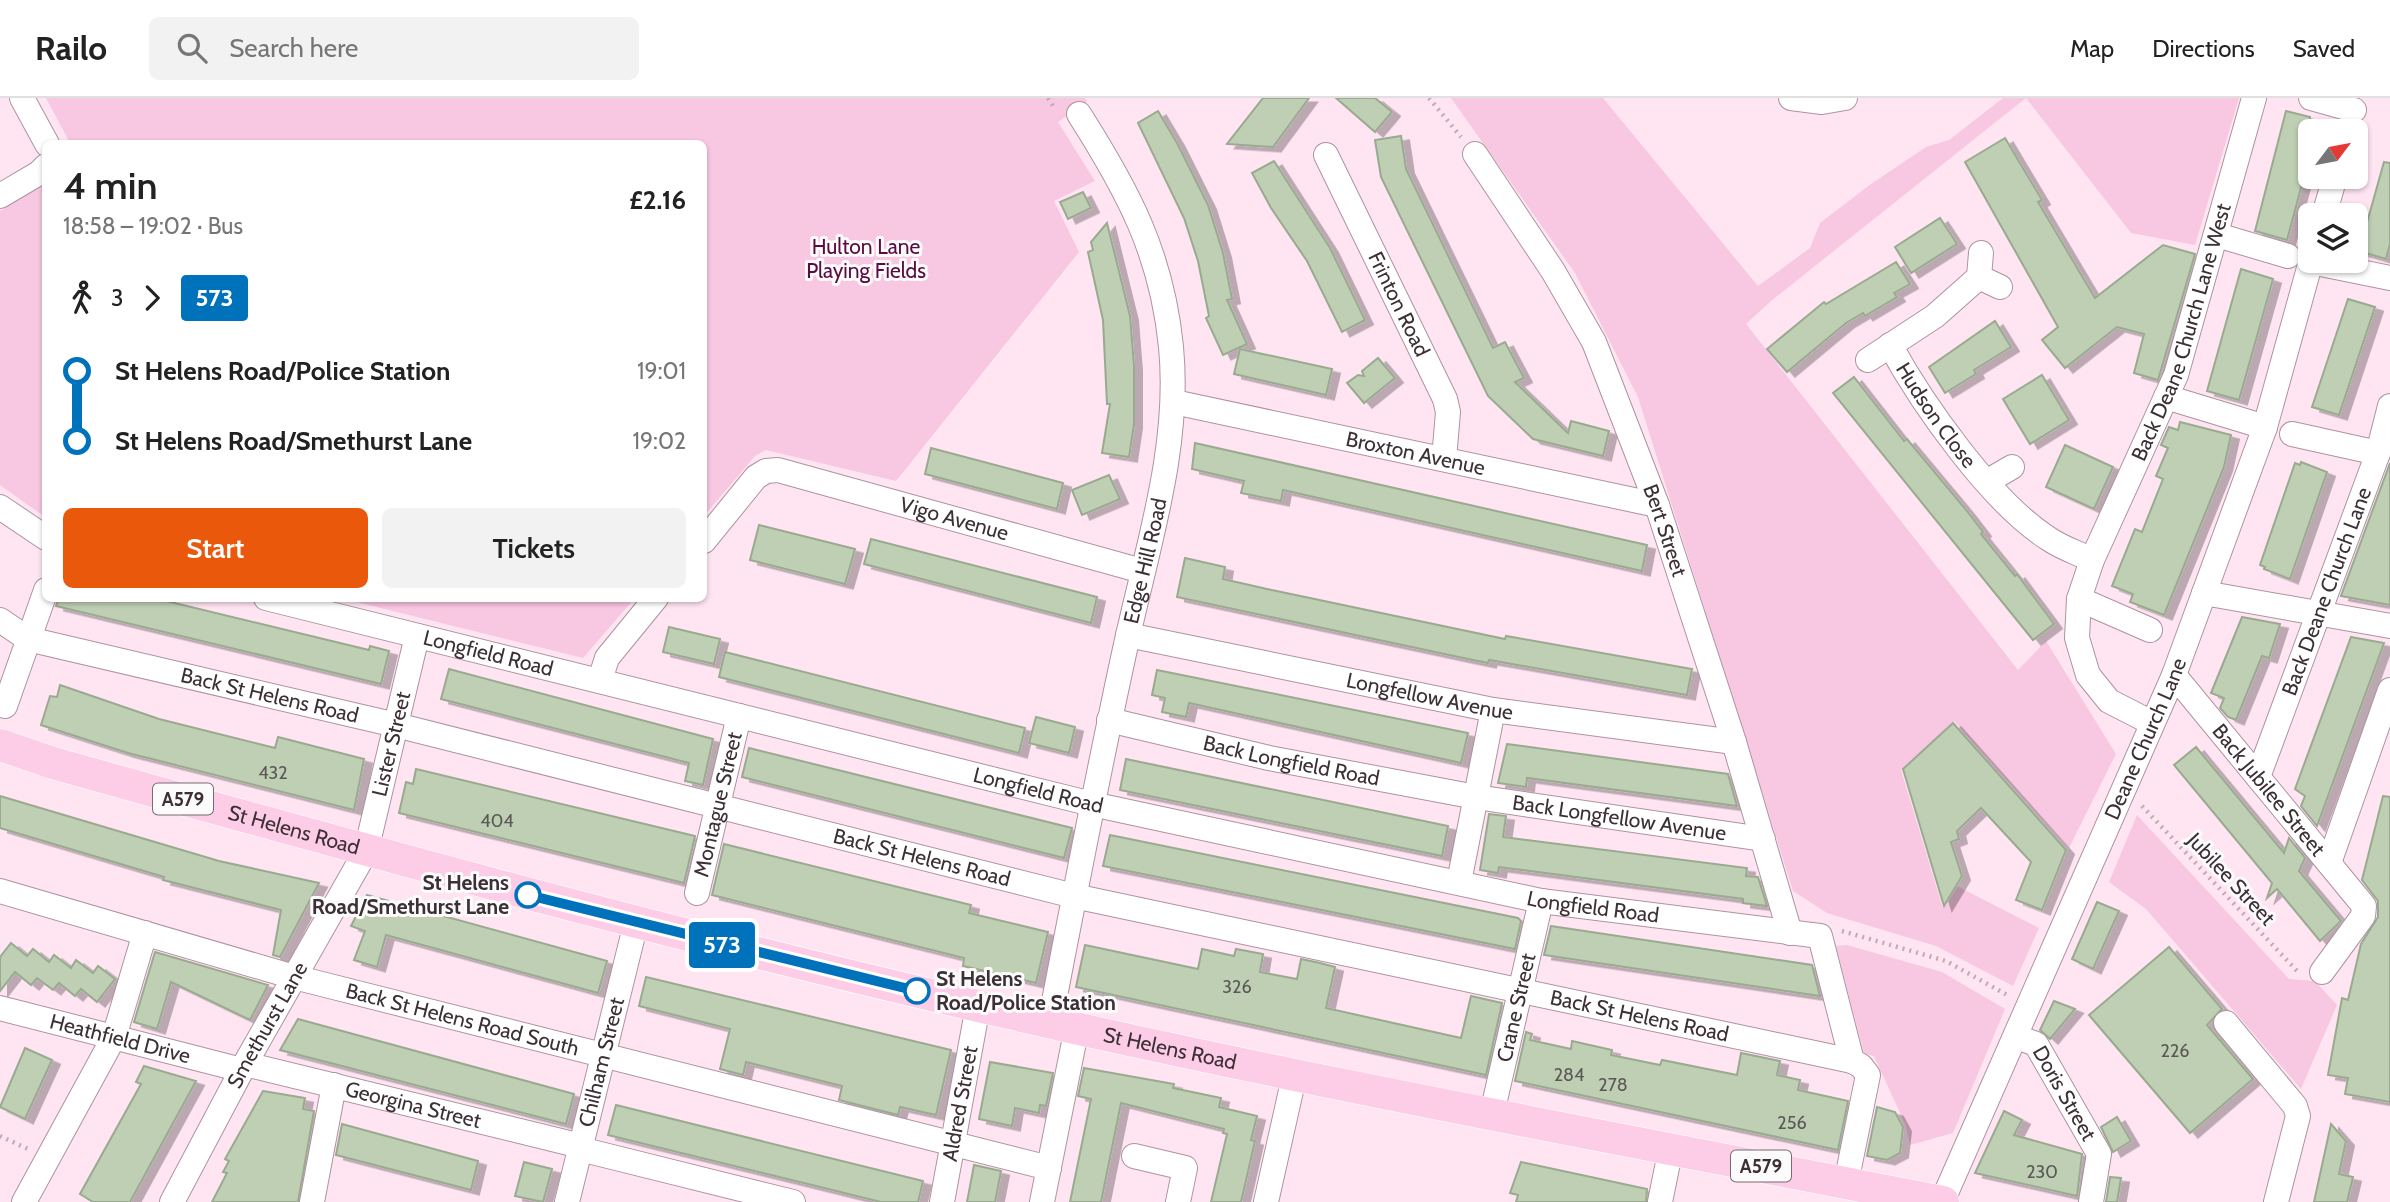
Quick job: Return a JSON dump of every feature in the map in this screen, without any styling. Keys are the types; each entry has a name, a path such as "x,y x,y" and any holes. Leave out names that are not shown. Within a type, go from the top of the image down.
{"main road":[{"name":"St Helens Road","path":"0,745 53,763 366,851 636,923 978,1006 1295,1073 1942,1202"}],"street":[{"path":"22,98 45,140"},
{"path":"1791,98 1822,102 1845,98"},
{"name":"Back Deane Church Lane West","path":"2092,560 2176,375 2254,98"},
{"path":"2311,98 2353,113"},
{"name":"Edge Hill Road","path":"1042,1202 1049,1168 1074,896 1109,720 1164,472 1174,402 1171,346 1148,239 1132,201 1079,114"},
{"name":"Frinton Road","path":"1326,155 1445,399 1448,412 1444,459"},
{"name":"Bert Street","path":"1475,155 1553,271 1594,342 1657,505 1734,742 1790,933"},
{"path":"0,196 42,170"},
{"path":"2217,235 2298,259"},
{"name":"Hudson Close","path":"1868,360 1935,316 1987,273"},
{"name":"Deane Church Lane","path":"1942,1202 2174,676 2265,427 2300,273"},
{"path":"2366,273 2390,278"},
{"name":"Hudson Close","path":"1889,345 1919,396 2010,509 2049,540 2092,560"},
{"path":"2166,397 2265,427"},
{"name":"Broxton Avenue","path":"1174,402 1657,505"},
{"name":"Back Deane Church Lane","path":"2258,777 2378,453 2390,406"},
{"path":"2292,434 2378,453"},
{"name":"Hudson Close","path":"1988,481 2011,467"},
{"name":"Vigo Avenue","path":"707,537 757,477 766,471 778,470 1143,571"},
{"path":"0,507 42,535"},
{"path":"2092,560 2079,599 2077,638 2088,675 2109,701 2152,723"},
{"path":"2204,593 2390,626"},
{"path":"2079,599 2150,630"},
{"path":"5,706 42,601"},
{"name":"Longfield Road","path":"282,602 1092,804 1541,901 1820,936"},
{"path":"600,680 607,658 653,602"},
{"name":"Back St Helens Road","path":"0,620 28,639 396,725 1074,896 1520,988 1852,1061"},
{"name":"Longfellow Avenue","path":"1128,635 1493,710 1734,742"},
{"name":"Lister Street","path":"366,851 416,636"},
{"name":"Back Jubilee Street","path":"2174,676 2364,906 2363,916 2322,972"},
{"path":"2329,863 2390,690"},
{"path":"1458,882 1493,710"},
{"name":"Montague Street","path":"697,893 739,716"},
{"name":"Back Longfield Road","path":"1109,720 1269,758 1476,797"},
{"name":"Back Longfellow Avenue","path":"1476,797 1763,839"},
{"name":"Smethurst Lane","path":"172,1202 244,1067 366,851"},
{"name":"Back St Helens Road South","path":"0,891 294,977 1049,1168"},
{"name":"Crane Street","path":"1492,1113 1541,901"},
{"name":"Chilham Street","path":"567,1202 636,923"},
{"path":"24,1202 114,1037 145,933"},
{"path":"1820,936 1852,1061 1866,1071 1868,1081 1846,1183"},
{"name":"Aldred Street","path":"943,1202 978,1006"},
{"name":"Heathfield Drive","path":"0,1008 244,1067"},
{"path":"2226,1023 2295,1106 2298,1116 2276,1202"},
{"name":"Doris Street","path":"2017,1037 2036,1044 2099,1154 2091,1202"},
{"name":"Georgina Street","path":"244,1067 334,1085 793,1202"},
{"path":"1265,1202 1295,1073"},
{"path":"312,1202 334,1085"},
{"path":"1660,1202 1671,1148"},
{"path":"1134,1156 1185,1168 1178,1202"}],"path":[{"path":"1429,98 1475,155"},
{"name":"Jubilee Street","path":"2124,788 2293,970 2302,975 2322,972"},
{"path":"1820,936 1832,928 1946,961 2029,1008"}],"green space":[{"name":"Hulton Lane Playing Fields","path":"46,98 1085,98 1087,102 1058,122 1095,181 1054,201 1079,252 896,481 766,450 755,456 707,512 707,140 68,140"},
{"path":"1451,98 1603,98 1758,286 1810,248 1820,223 1871,184 1926,147 1949,140 2003,98 2026,98 1771,301 1746,324 2018,670 2046,641 2116,754 2069,848 1954,721 1901,770 1943,909 1957,886 2039,928 2013,986 1936,946 1827,913 1793,891 1638,397 1575,273"},
{"path":"2026,98 2239,98 2195,245 2131,233"},
{"path":"42,186 42,515 0,485 0,211"},
{"path":"356,602 631,602 583,658"},
{"path":"2137,815 2289,979 2315,981 2337,1005 2301,1089 2146,909 2109,882"},
{"path":"1847,945 1942,972 2005,1009 1953,1133 1910,1145 1906,1126 1874,1056 1864,1054 1836,946"}],"building":[{"path":"1263,98 1309,98 1273,147 1227,144"},
{"path":"1336,98 1375,98 1392,112 1375,132"},
{"path":"1158,111 1208,205 1223,253 1232,299 1227,300 1247,344 1223,355 1206,318 1209,316 1198,261 1184,218 1138,123"},
{"path":"2286,111 2310,117 2298,119 2298,189 2301,189 2287,240 2255,231"},
{"path":"1401,136 1406,169 1493,348 1505,342 1524,378 1515,382 1568,433 1571,421 1609,431 1603,456 1533,439 1488,396 1381,177 1375,140"},
{"path":"2005,138 2042,200 2038,202 2095,298 2163,245 2195,254 2158,380 2134,373 2144,334 2117,327 2065,368 2042,340 2058,327 1965,162"},
{"path":"1274,161 1330,248 1365,320 1342,332 1307,261 1271,208 1252,173"},
{"path":"2384,162 2390,163 2390,244 2386,259 2368,254 2368,219"},
{"path":"1083,192 1091,208 1068,219 1060,202"},
{"path":"1940,218 1957,244 1911,273 1895,247"},
{"path":"1107,223 1130,316 1134,366 1134,424 1129,457 1102,453 1110,404 1107,404 1103,320 1088,252 1093,250 1091,242"},
{"path":"1896,262 1910,284 1894,293 1897,297 1865,316 1863,313 1846,323 1787,372 1767,349 1824,302 1826,304"},
{"path":"2241,269 2273,279 2239,400 2207,391"},
{"path":"2348,299 2375,307 2339,415 2312,407"},
{"path":"1995,321 2011,347 1974,370 1976,374 1945,393 1929,367"},
{"path":"1240,349 1332,369 1326,395 1234,374"},
{"path":"1378,358 1395,378 1364,403 1347,383 1358,375 1364,376 1362,371"},
{"path":"2042,375 2069,420 2030,444 2003,399"},
{"path":"1854,377 1904,441 1907,439 1967,511 1983,532 1981,534 2015,576 2017,574 2054,624 2033,640 1833,393"},
{"path":"2180,422 2231,435 2224,467 2164,615 2130,602 2133,594 2112,586 2135,529 2142,532 2163,479 2156,476 2168,448 2161,445 2169,427 2178,430"},
{"path":"1195,443 1647,545 1642,571 1283,490 1281,501 1241,493 1244,481 1192,469"},
{"path":"2065,445 2113,467 2094,509 2046,487"},
{"path":"931,448 1063,483 1057,509 925,474"},
{"path":"2301,462 2327,472 2290,579 2260,565 2295,463 2300,465"},
{"path":"2390,463 2390,605 2341,596"},
{"path":"1109,475 1120,499 1082,515 1072,490"},
{"path":"759,525 855,549 845,584 750,560"},
{"path":"871,539 1097,597 1091,623 864,564"},
{"path":"1185,558 1225,567 1223,579 1267,589 1505,639 1506,636 1692,669 1687,695 1489,660 1488,663 1177,597"},
{"path":"58,602 171,602 369,650 370,646 389,651 381,684 56,606"},
{"path":"2242,617 2280,624 2269,658 2262,656 2236,720 2228,717 2220,708 2224,698 2211,693"},
{"path":"669,627 720,639 714,664 663,652"},
{"path":"2351,637 2384,643 2317,826 2301,806 2305,796 2295,789"},
{"path":"725,652 1025,728 1019,753 719,677"},
{"path":"449,669 713,739 703,785 685,781 689,763 441,699"},
{"path":"1157,670 1468,733 1461,763 1189,703 1186,717 1162,712 1165,698 1152,695"},
{"path":"60,685 159,719 275,748 278,737 364,759 354,810 128,753 41,725 50,696 57,697"},
{"path":"1036,717 1075,727 1069,753 1029,743"},
{"path":"1953,723 2066,850 2042,910 2016,900 2031,862 1981,808 1957,831 1959,839 1951,842 1962,876 1944,906 1903,769"},
{"path":"1507,744 1728,774 1737,806 1527,778 1526,787 1498,783"},
{"path":"2196,747 2284,853 2289,838 2305,858 2299,871 2341,921 2320,941 2277,889 2267,898 2272,883 2174,765"},
{"path":"749,748 1072,828 1064,858 742,777"},
{"path":"1126,759 1448,826 1442,856 1120,790"},
{"path":"416,769 695,836 684,883 399,813 406,782 413,784"},
{"path":"0,796 219,861 319,883 280,957 273,955 281,910 163,880 164,877 0,828"},
{"path":"2383,796 2390,797 2390,1102 2345,1094 2348,1078 2328,1075 2342,998 2348,1000 2361,944 2378,917 2378,901 2362,880"},
{"path":"1489,814 1506,816 1503,837 1747,868 1746,876 1758,877 1767,906 1743,903 1743,899 1499,867 1498,873 1480,870"},
{"path":"1110,835 1518,918 1521,921 1515,949 1103,866"},
{"path":"724,844 971,905 969,913 1048,932 1036,983 963,966 964,958 712,895"},
{"path":"367,895 607,961 598,993 386,935 377,967 354,960 365,931 351,926"},
{"path":"2097,902 2119,911 2093,969 2072,959"},
{"path":"1551,926 1812,965 1820,996 1544,955"},
{"path":"11,943 27,956 33,949 49,962 54,955 71,968 76,960 93,973 98,966 115,979 97,1002 81,989 75,996 59,983 53,990 37,978 31,985 15,972 0,991 0,957"},
{"path":"1085,945 1198,969 1202,949 1234,956 1236,949 1263,954 1260,972 1297,979 1301,959 1320,963 1335,967 1326,1008 1461,1038 1471,996 1502,1003 1486,1075 1076,987"},
{"path":"2169,947 2222,1009 2207,1025 2253,1079 2190,1133 2089,1015"},
{"path":"155,952 268,985 250,1020 171,982 157,1029 134,1022"},
{"path":"646,977 951,1050 936,1115 900,1107 898,1115 839,1100 842,1086 746,1062 743,1075 720,1069 730,1029 639,1006"},
{"path":"2054,1001 2075,1009 2050,1039 2040,1030"},
{"path":"298,1019 574,1094 566,1124 280,1050"},
{"path":"1526,1032 1532,1034 1530,1040 1571,1049 1572,1041 1612,1050 1611,1055 1660,1065 1662,1060 1737,1075 1741,1053 1780,1061 1777,1075 1800,1080 1798,1090 1848,1101 1838,1150 1515,1081"},
{"path":"25,1048 52,1060 25,1119 0,1107"},
{"path":"990,1062 1053,1073 1046,1106 1040,1105 1039,1113 1015,1108 1012,1126 979,1119"},
{"path":"144,1066 196,1081 130,1202 93,1202 80,1194 141,1084 136,1082"},
{"path":"1084,1068 1174,1084 1173,1088 1221,1098 1219,1107 1257,1116 1251,1140 1255,1141 1241,1202 1211,1202 1227,1134 1223,1133 1224,1129 1121,1103 1101,1202 1070,1202 1091,1099 1078,1096"},
{"path":"263,1091 305,1098 303,1109 314,1111 298,1202 212,1202 227,1173 223,1172 229,1161 225,1159"},
{"path":"616,1105 923,1181 918,1202 881,1202 608,1135"},
{"path":"1877,1107 1895,1112 1903,1127 1900,1153 1887,1160 1867,1156"},
{"path":"2004,1111 2022,1120 2014,1135 2082,1154 2077,1196 1975,1173"},
{"path":"2117,1117 2131,1141 2113,1152 2101,1127"},
{"path":"342,1124 478,1161 471,1190 336,1155"},
{"path":"2331,1124 2346,1141 2339,1174 2353,1177 2347,1202 2314,1202"},
{"path":"524,1162 552,1169 543,1202 515,1196"},
{"path":"1521,1162 1647,1189 1646,1202 1516,1202 1518,1195 1510,1193"},
{"path":"974,1165 1001,1171 995,1202 967,1202"},
{"path":"2110,1177 2121,1178 2117,1202 2106,1202"}],"bus line":[{"name":"573","path":"528,895 917,991"}],"place":[{"name":"St Helens Road/Smethurst Lane","path":"528,895"},
{"name":"St Helens Road/Police Station","path":"917,991"}]}
